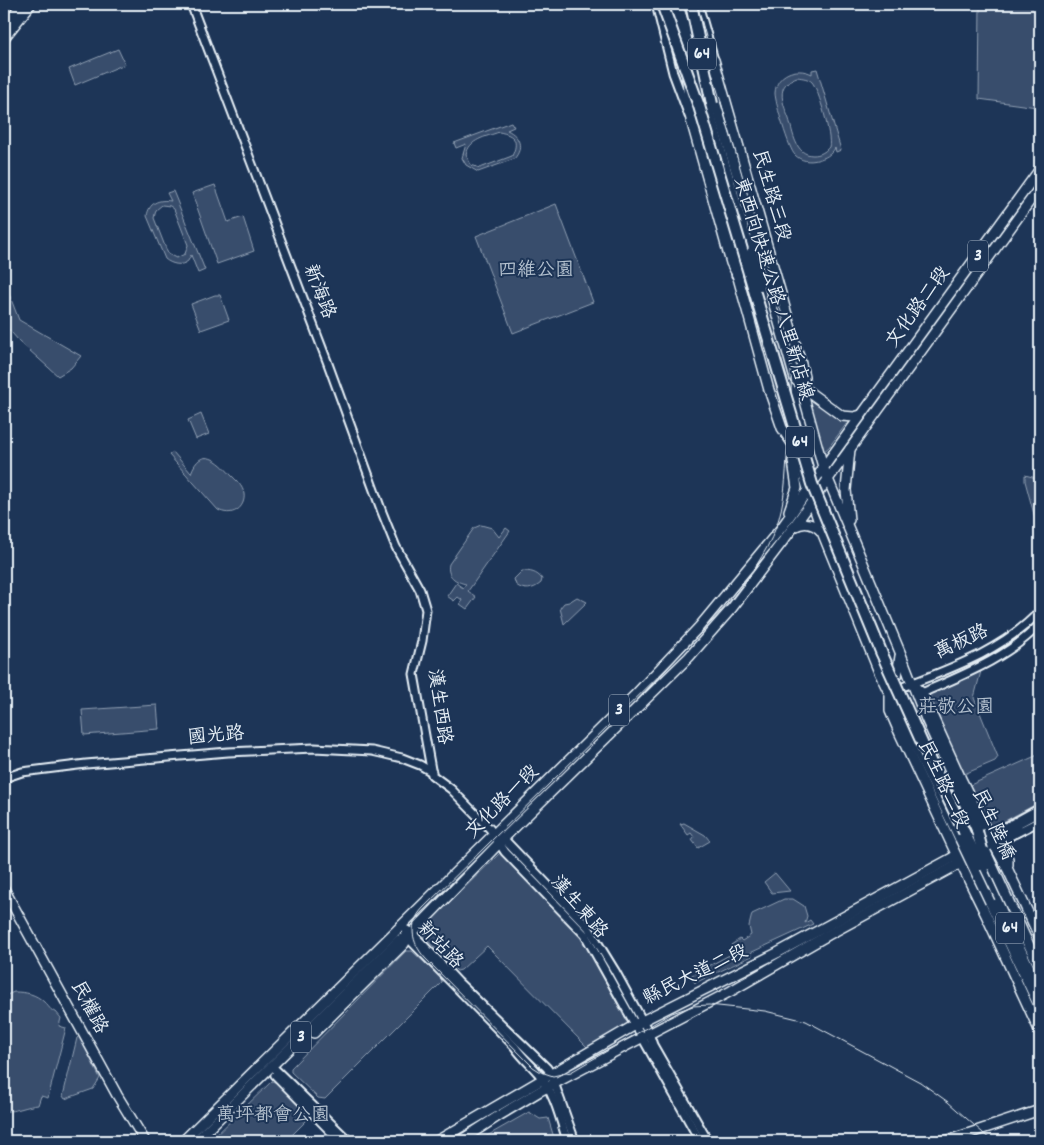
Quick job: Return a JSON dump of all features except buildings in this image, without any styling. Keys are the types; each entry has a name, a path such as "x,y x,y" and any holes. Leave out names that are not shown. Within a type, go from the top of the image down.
{"highway":[{"path":"661,4 665,24 696,114 717,186 737,259 737,274"},
{"name":"東西向快速公路 八里新店線","path":"661,4 699,106 727,203 748,253"},
{"path":"675,4 745,236 748,253"},
{"name":"東西向快速公路 八里新店線","path":"692,4 712,104 748,253 806,446 828,512 888,654 1040,992"},
{"path":"997,839 1038,816"},
{"path":"976,831 983,865"},
{"path":"960,839 983,865"},
{"name":"東西向快速公路 八里新店線","path":"983,865 1040,980"}],"main road":[{"path":"4,26 22,4"},
{"path":"4,38 31,4"},
{"path":"675,4 687,78 691,120 769,390 782,428 795,448 808,490"},
{"name":"民生路三段","path":"675,4 702,45 710,68 720,114 767,273 774,305 796,379 805,389"},
{"name":"民生路三段","path":"714,60 800,360 805,401 823,467"},
{"name":"文化路二段","path":"823,467 1040,169"},
{"path":"738,176 752,193"},
{"name":"文化路二段","path":"828,479 1040,187"},
{"path":"741,288 761,279 764,280 774,305"},
{"path":"805,389 842,416 854,417 861,415"},
{"path":"782,428 782,435 790,450 797,480 797,488 787,520"},
{"path":"850,448 846,490 851,533"},
{"name":"民生路二段","path":"823,467 900,652 911,683 919,694 997,839 1008,870 1040,938"},
{"name":"文化路一段","path":"183,1141 660,670 720,602 787,520 823,467"},
{"name":"文化路一段","path":"196,1141 399,940 410,935 502,841 692,654 743,595 828,479"},
{"name":"民生路二段","path":"808,490 822,532 879,672 890,692 890,711 1040,1032"},
{"path":"792,529 796,526 807,524 818,528 822,532"},
{"path":"879,672 887,678 895,679 900,652"},
{"name":"民生陸橋","path":"890,692 1040,1008"},
{"name":"民生陸橋","path":"919,694 946,766 1040,968"},
{"name":"縣民大道二段","path":"437,1141 492,1107 645,1035 731,991 997,839"},
{"name":"縣民大道二段","path":"460,1141 639,1023 777,954 864,905 959,860"},
{"name":"民權路","path":"4,889 117,1095 145,1141"},
{"name":"3","path":"203,1141 404,944 410,935"},
{"path":"946,1141 1040,1110"}],"street":[{"name":"新海路","path":"191,4 327,361 382,512 396,547 420,590"},
{"path":"656,4 673,73 679,86 684,106 691,120"},
{"name":"民生路三段","path":"692,4 701,12"},
{"name":"民生路三段","path":"698,4 714,60"},
{"name":"漢生西路","path":"420,590 426,610 422,641 414,674 430,770 454,789 502,841"},
{"name":"萬板路","path":"890,692 1008,640 1040,611"},
{"name":"萬板路","path":"919,694 1000,656 1034,631 1040,624"},
{"name":"國光路","path":"4,778 22,772 86,764 228,752 314,748 372,750 402,758 430,770"},
{"path":"997,839 1040,804"},
{"name":"漢生東路","path":"502,841 588,927 700,1141"},
{"name":"新站路","path":"400,926 521,1045 532,1053 549,1081 575,1141"},
{"name":"新站路","path":"410,935 515,1047 524,1060 549,1081 567,1141"},
{"name":"漢生東路","path":"645,1035 654,1045 708,1141"},
{"path":"274,1071 340,1141"},
{"path":"274,1071 349,1141"}],"green space":[{"path":"980,4 1040,4 1040,88 1037,107 979,99"},
{"path":"118,49 125,64 75,85 69,69"},
{"path":"817,69 841,150 836,152 835,148 832,153 825,157 808,161 800,159 792,151 777,106 775,93 779,81 788,73 800,71 812,74 812,70","holes":["797,77 805,78 812,82 827,124 829,147 824,152 818,154 807,154 799,147 784,105 782,97 784,87 790,80"]},
{"path":"511,122 514,127 507,130 518,139 520,147 514,159 478,172 466,165 462,158 466,144 456,148 454,143","holes":["499,132 509,135 514,140 515,146 512,156 480,168 471,165 466,155 471,145 484,137"]},
{"path":"215,185 228,222 243,217 254,251 217,264 192,193"},
{"path":"173,191 205,270 198,273 191,255 188,261 182,264 173,263 165,259 147,216 152,205 158,201 171,201 167,193","holes":["162,205 170,206 174,209 188,245 185,254 176,258 168,254 154,218 156,210"]},
{"name":"四維公園","path":"556,204 593,302 513,333 476,236"},
{"path":"4,281 19,320 81,356 71,368 58,376 19,341 4,324"},
{"path":"220,295 229,320 201,330 191,304"},
{"path":"805,389 842,416 847,423 829,447 822,453"},
{"path":"201,414 209,434 196,439 188,420"},
{"path":"173,452 191,473 195,464 205,458 210,458 221,465 242,488 244,499 240,507 230,513 218,510 169,455"},
{"path":"1025,475 1040,479 1040,529 1035,518"},
{"path":"481,525 492,528 499,537 506,528 510,531 468,591 476,597 467,609 460,604 462,600 458,597 454,601 447,596 456,583 463,588 466,584 453,578 448,568 474,528"},
{"path":"522,571 536,573 542,579 541,583 528,589 519,587 514,579"},
{"path":"577,597 587,602 564,624 560,608 564,603"},
{"name":"莊敬公園","path":"981,671 974,698 998,757 995,761 962,775 928,695"},
{"path":"157,705 159,729 84,735 82,710"},
{"path":"1040,754 1040,802 990,829 968,786"},
{"path":"684,823 705,835 710,841 698,848 692,840 694,837 691,833 688,835 680,824"},
{"path":"500,853 581,935 629,1026 588,1048 487,946 461,970 457,971 419,932"},
{"path":"775,873 790,891 772,893 764,882"},
{"path":"784,899 793,899 804,906 807,916 805,923 810,920 813,924 750,953 752,956 695,983 690,976 735,952 731,945 751,935 749,926 752,914"},
{"path":"406,951 412,951 441,978 442,982 325,1099 318,1098 291,1072 291,1068"},
{"path":"14,992 23,992 41,999 61,1018 59,1026 66,1028 48,1098 41,1096 38,1105 13,1111 4,1111 4,996"},
{"path":"79,1036 100,1078 93,1089 65,1099 63,1096"},
{"name":"萬坪都會公園","path":"272,1081 277,1083 307,1114 308,1119 286,1141 210,1141"},
{"path":"529,1112 540,1119 548,1118 555,1141 478,1141"}],"railway":[{"path":"683,4 708,62 722,105 790,355 790,409 784,490 779,518 762,556 750,575 722,610 677,658 423,908 415,920 413,927 414,939 425,958 533,1067 541,1072 553,1076 571,1072 672,1013 693,1006 709,1005 765,1011 806,1021 920,1082 948,1102 992,1141"},
{"path":"697,4 711,55"}]}
